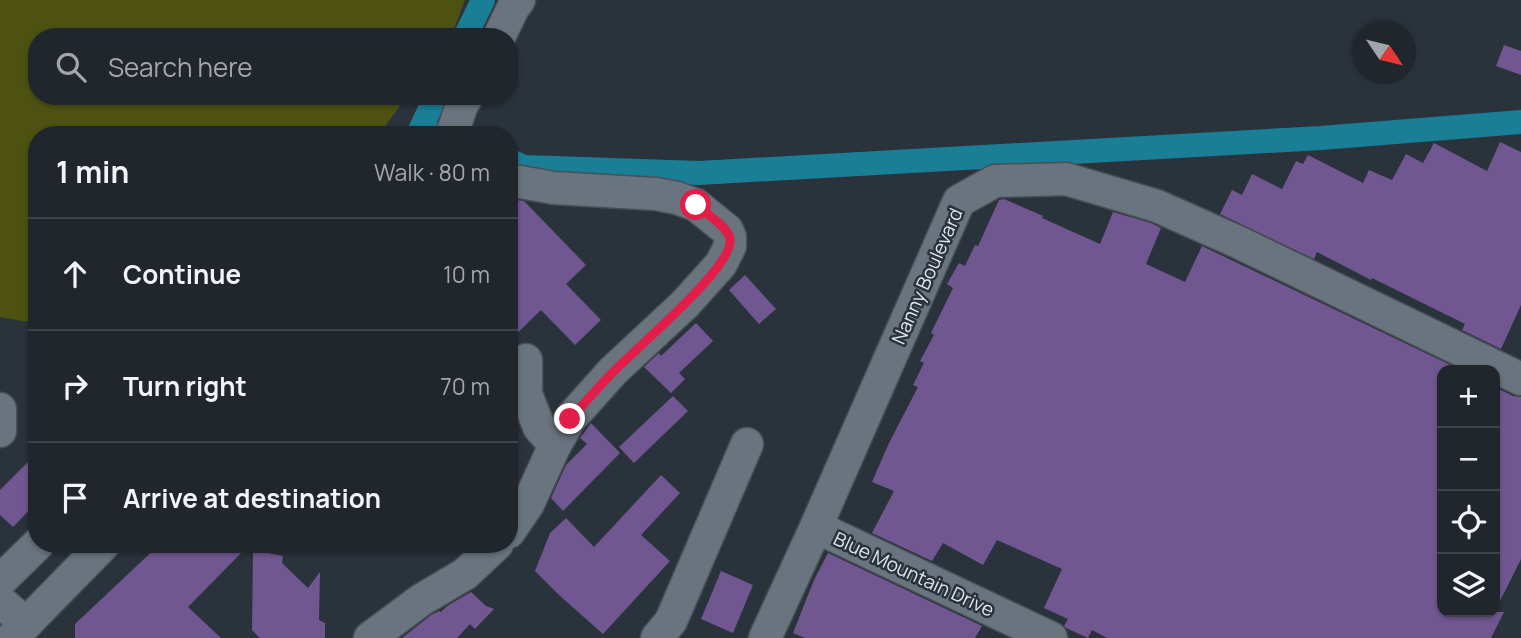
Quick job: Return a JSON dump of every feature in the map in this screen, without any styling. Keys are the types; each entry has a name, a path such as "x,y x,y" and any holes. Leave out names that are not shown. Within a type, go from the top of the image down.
{"street":[{"path":"504,28 519,0"},
{"path":"455,126 462,105"},
{"name":"Nanny Boulevard","path":"765,638 959,201 995,181 1066,179 1157,206 1238,242 1521,379"},
{"path":"518,182 554,188 656,194 677,198 696,205 727,230 730,237 730,246 721,264 685,304 613,371 570,419 528,504 518,518"},
{"path":"526,360 526,394 539,427 555,445"},
{"path":"0,409 0,431"},
{"path":"657,638 671,621 747,444"},
{"name":"Blue Mountain Drive","path":"816,527 1051,638"},
{"path":"0,581 29,553"},
{"path":"0,601 19,631 95,553"},
{"path":"370,638 421,600 465,574 487,553"}],"green space":[{"path":"0,0 465,0 454,28 28,28 28,105 401,105 385,126 28,126 28,321 0,317"}],"building":[{"path":"1504,45 1521,51 1521,75 1496,66"},
{"path":"1500,142 1521,152 1521,305 1501,349 1462,330 1465,324 1372,278 1371,280 1317,252 1314,259 1220,214 1232,190 1242,195 1252,174 1282,189 1296,161 1303,164 1308,155 1363,183 1369,170 1392,180 1406,154 1423,163 1434,143 1487,171"},
{"path":"1004,199 1100,244 1113,212 1151,223 1161,228 1146,264 1185,282 1202,246 1451,365 1437,365 1437,617 1500,617 1500,612 1504,612 1491,638 1107,638 1092,630 1088,638 1066,628 1064,626 1068,619 1044,608 1062,569 997,540 983,565 943,543 932,561 872,533 894,491 872,482 918,387 913,385 924,363 920,361 953,288 947,284 959,263 965,266 975,245 978,246 999,200"},
{"path":"518,200 524,201 586,265 566,284 601,320 575,345 541,310 518,332"},
{"path":"745,275 776,309 759,324 729,290"},
{"path":"696,323 713,341 679,373 685,379 671,393 644,367 659,353 661,356"},
{"path":"1500,390 1521,397 1521,559 1500,601"},
{"path":"673,396 688,411 634,463 619,447"},
{"path":"591,423 620,453 563,511 551,498 566,465 587,444 580,438"},
{"path":"28,462 28,511 13,527 0,515 0,490"},
{"path":"661,475 680,493 641,535 670,561 603,634 535,571 550,533 566,518 594,547"},
{"path":"150,553 241,553 188,607 221,638 75,638 75,624"},
{"path":"253,553 283,556 282,563 308,588 320,572 319,620 325,623 325,638 260,638 252,630"},
{"path":"828,553 982,626 975,638 805,638 793,633"},
{"path":"721,571 753,585 733,633 701,619"},
{"path":"471,592 486,606 494,609 475,629 470,624 457,638 402,638 431,615 441,612"}],"waterway":[{"path":"469,28 483,0"},
{"path":"422,126 432,105"},
{"path":"518,164 524,167 699,173 1321,138 1521,122"}],"route":[{"path":"570,419 613,371 685,304 726,256 730,246 727,230 696,205"}]}
